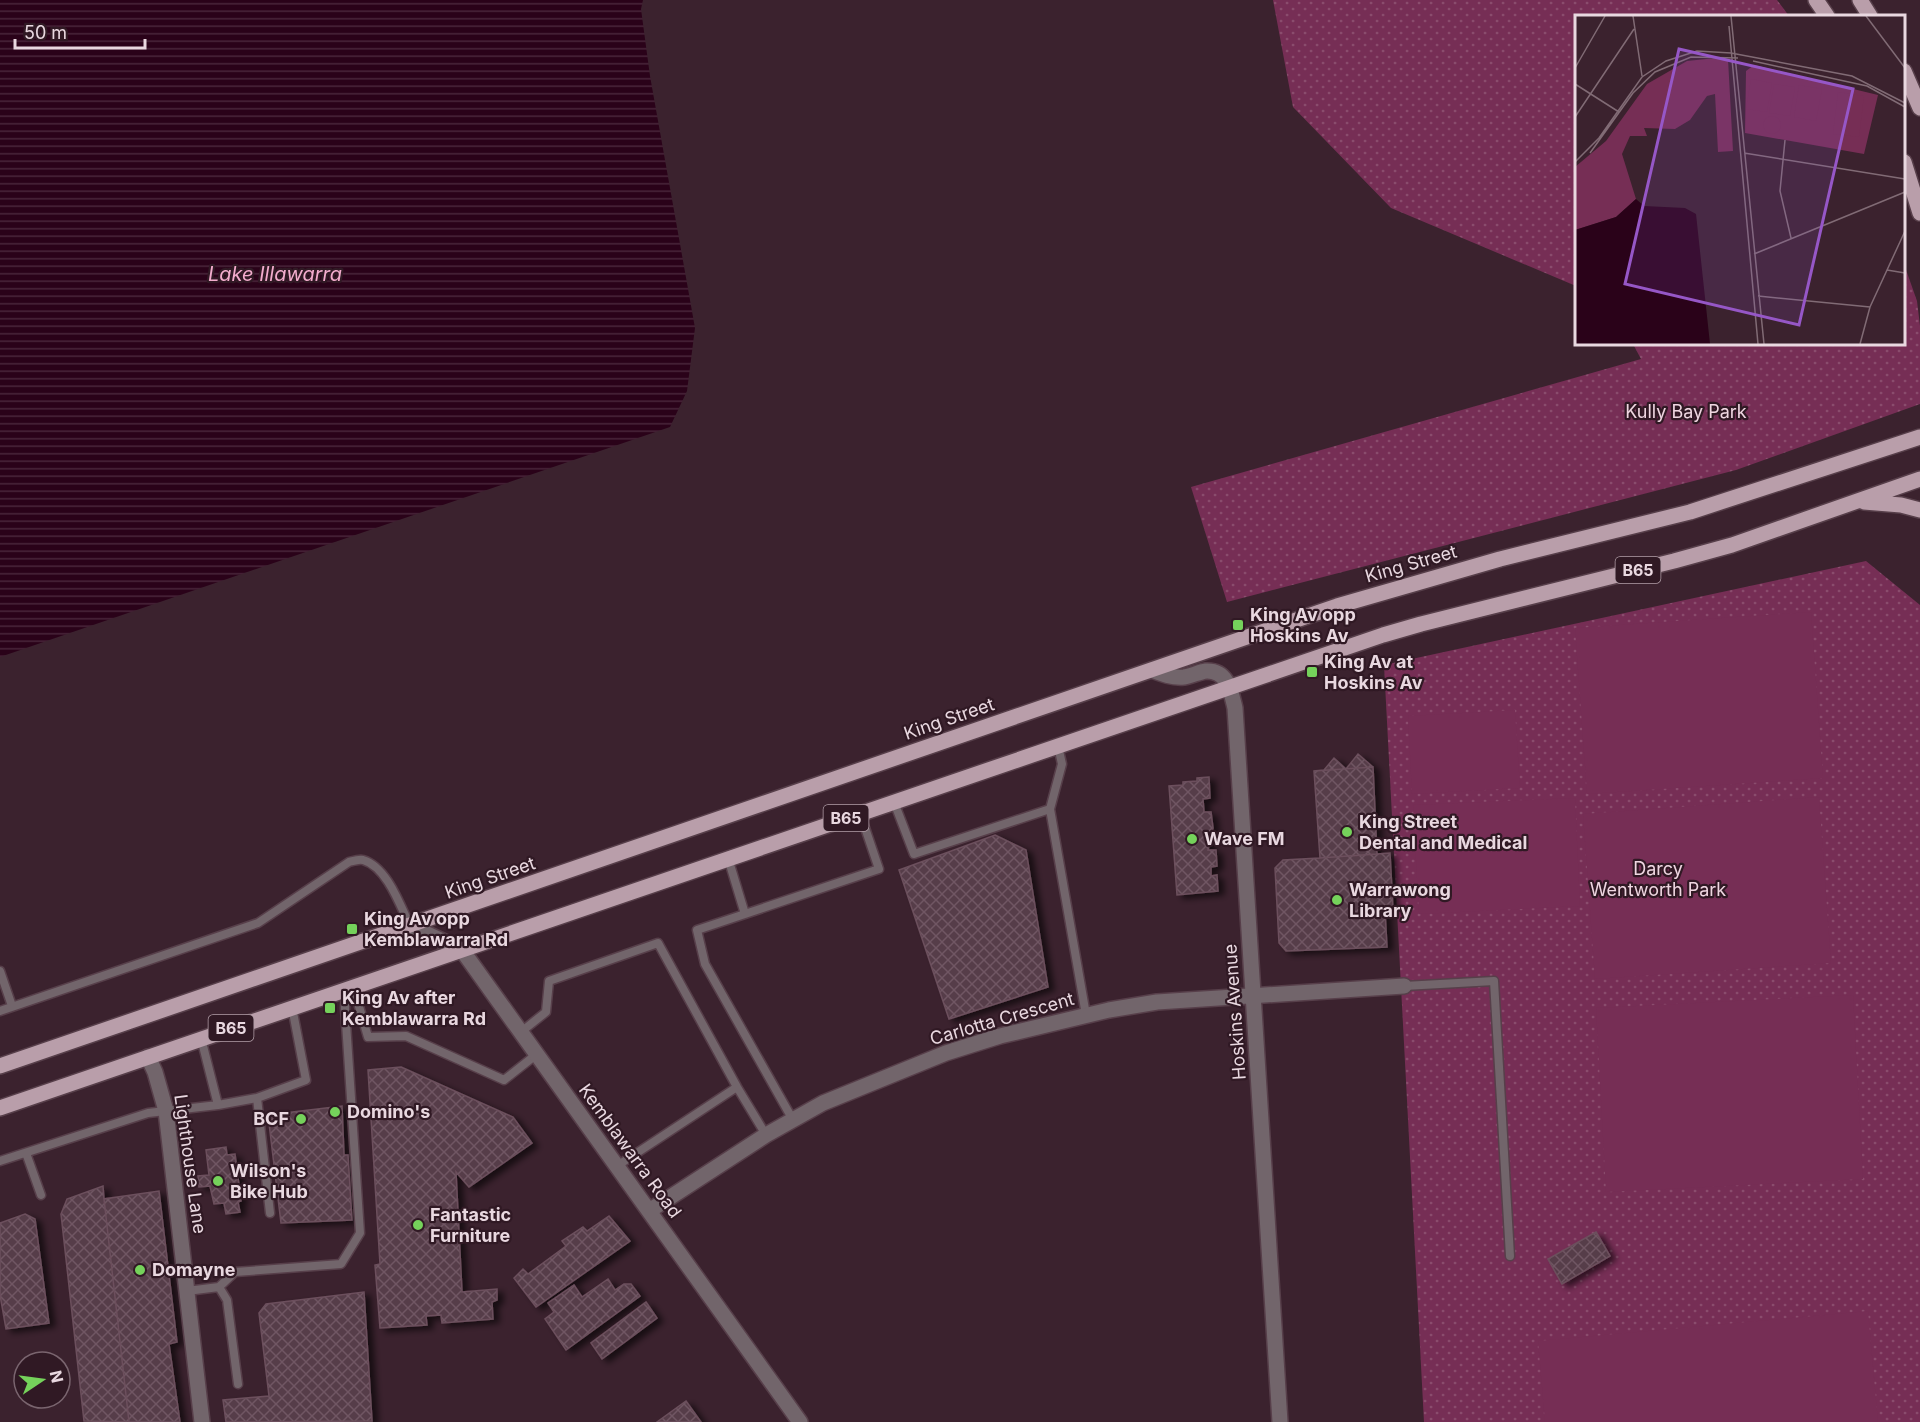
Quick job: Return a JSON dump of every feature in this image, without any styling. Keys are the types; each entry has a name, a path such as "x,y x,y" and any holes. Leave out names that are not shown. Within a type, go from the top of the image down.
{"main road":[{"path":"1816,0 1826,15"},
{"path":"1860,0 1869,15"},
{"path":"1905,73 1920,108"},
{"path":"1905,165 1920,213"},
{"name":"King Street","path":"0,1066 1386,590 1690,512 1920,437"},
{"name":"B65","path":"0,1108 860,813 1421,624 1674,561 1860,502 1920,479"},
{"path":"1860,502 1901,505 1920,510"}],"street":[{"path":"1152,670 1171,677 1207,671 1218,673 1229,683 1230,687"},
{"name":"Hoskins Avenue","path":"1230,687 1235,708 1280,1422"},
{"name":"Kemblawarra Road","path":"410,926 462,950 800,1422"},
{"name":"Carlotta Crescent","path":"649,1211 766,1135 837,1097 946,1053 1000,1036 1157,1002 1404,986"},
{"name":"Lighthouse Lane","path":"148,1057 155,1072 166,1111 202,1422"}],"lane":[{"path":"1058,746 1062,764 1050,809 1086,1016"},
{"path":"894,802 914,854 1050,809"},
{"path":"793,1120 705,964 697,930 879,869 860,813"},
{"path":"728,858 746,914"},
{"path":"0,1011 258,923 349,862 361,859 376,867 384,875 410,926"},
{"path":"521,1032 546,1012 549,981 658,943 766,1135"},
{"path":"0,971 12,1006"},
{"path":"1404,986 1494,981 1510,1256"},
{"path":"346,989 358,1003 368,1037 406,1036 504,1080 537,1054"},
{"path":"187,1291 219,1287 235,1272 341,1264 360,1233 345,1008 346,989"},
{"path":"0,1161 148,1113 257,1098 306,1080 292,1007"},
{"path":"201,1038 218,1105"},
{"path":"617,1166 737,1087"},
{"path":"257,1098 270,1213"},
{"path":"26,1153 41,1195"},
{"path":"219,1287 227,1300 238,1384"}],"green space":[{"path":"1273,0 1777,0 1788,15 1575,15 1575,286 1391,208 1293,107"},
{"name":"Kully Bay Park","path":"1905,267 1917,301 1920,326 1920,404 1736,470 1227,602 1191,487 1641,359 1634,345 1905,345"},
{"name":"Darcy Wentworth Park","path":"1866,561 1920,605 1920,1422 1424,1422 1384,665"},
{"path":"1811,612 1823,778 1587,794 1575,628"},
{"path":"1515,710 1520,788 1412,794 1408,716"},
{"path":"1819,797 1831,963 1595,979 1583,814"},
{"path":"1575,798 1580,906 1419,914 1413,805"},
{"path":"1853,995 1863,1179 1606,1192 1596,1008"},
{"path":"1868,1311 1878,1422 1545,1422 1538,1341"}],"water":[{"name":"Lake Illawarra","path":"0,0 643,0 641,9 650,76 695,328 687,391 670,427 0,657"}],"building":[{"path":"1358,754 1373,767 1377,854 1390,853 1393,910 1385,911 1387,947 1286,951 1279,943 1275,868 1283,860 1320,858 1314,771 1324,770 1334,758 1346,769"},
{"name":"King Street Dental and Medical","path":"1373,767 1377,854 1320,858 1314,771"},
{"name":"Wave FM","path":"1209,777 1210,798 1203,799 1204,812 1211,812 1213,828 1208,850 1216,850 1217,866 1211,867 1211,876 1217,875 1218,891 1177,895 1169,786 1183,785 1183,782"},
{"path":"995,835 1026,850 1048,987 949,1019 899,870"},
{"name":"Fantastic Furniture","path":"401,1067 513,1117 532,1143 469,1187 456,1172 462,1292 497,1289 497,1300 492,1302 493,1319 442,1323 441,1315 426,1316 427,1325 380,1328 375,1265 380,1264 368,1070"},
{"path":"342,1106 344,1155 348,1155 352,1220 281,1223 268,1115"},
{"name":"Wilson's Bike Hub","path":"226,1147 227,1155 235,1154 241,1201 238,1202 240,1212 226,1214 224,1203 214,1204 210,1186 199,1187 198,1176 209,1175 206,1150"},
{"path":"103,1186 129,1422 84,1421 61,1214 67,1199"},
{"name":"Domayne","path":"159,1191 177,1342 169,1344 180,1422 129,1422 104,1199"},
{"path":"25,1214 35,1219 49,1323 6,1329 0,1295 0,1223"},
{"path":"609,1216 630,1241 536,1307 514,1278 523,1269 528,1274 566,1246 562,1241 583,1227 587,1231"},
{"path":"1596,1232 1610,1256 1562,1284 1548,1259"},
{"path":"608,1279 615,1290 624,1284 631,1284 640,1296 566,1350 545,1319 554,1312 548,1303 574,1285 582,1297"},
{"path":"364,1292 372,1421 226,1422 223,1400 269,1396 259,1313 266,1304"},
{"path":"646,1302 657,1318 602,1359 591,1343"},
{"path":"686,1401 701,1422 657,1422"}],"place":[{"name":"King Av opp Hoskins Av","path":"1238,625"},
{"name":"King Av at Hoskins Av","path":"1312,672"},
{"name":"King Street Dental and Medical","path":"1347,832"},
{"name":"Wave FM","path":"1192,839"},
{"name":"Warrawong Library","path":"1337,900"},
{"name":"King Av opp Kemblawarra Rd","path":"352,929"},
{"name":"King Av after Kemblawarra Rd","path":"330,1008"},
{"name":"Domino's","path":"335,1112"},
{"name":"BCF","path":"301,1119"},
{"name":"Wilson's Bike Hub","path":"218,1181"},
{"name":"Fantastic Furniture","path":"418,1225"},
{"name":"Domayne","path":"140,1270"}]}
